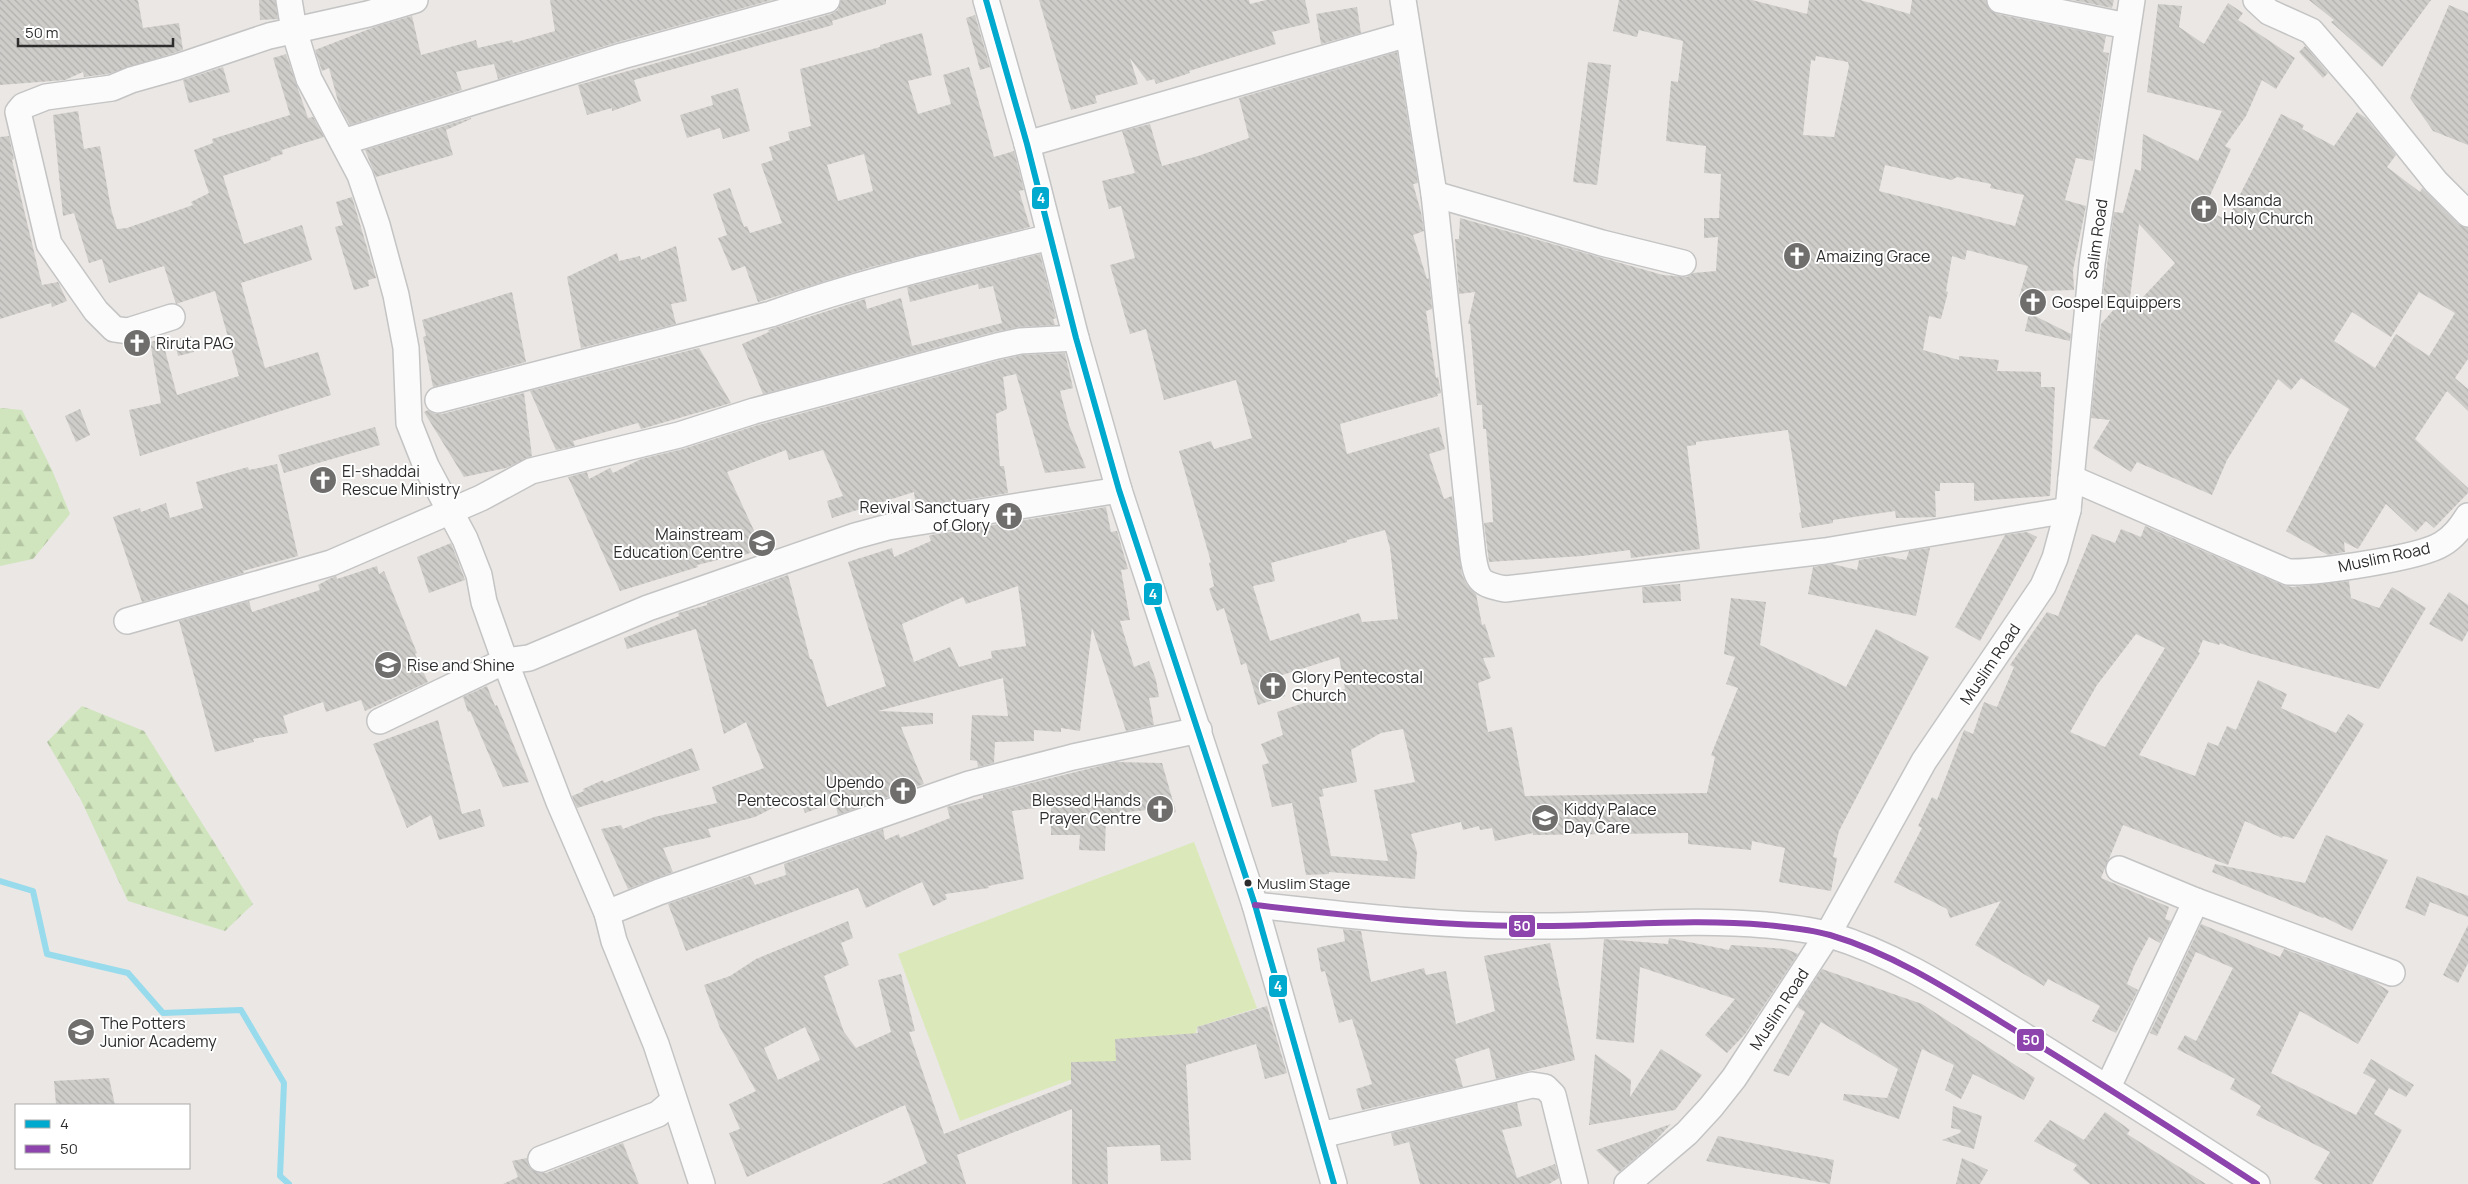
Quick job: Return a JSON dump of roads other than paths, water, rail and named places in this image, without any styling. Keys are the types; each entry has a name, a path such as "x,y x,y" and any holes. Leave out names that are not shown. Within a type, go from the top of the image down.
{"street":[{"path":"288,0 294,30 309,79 360,175 396,295 406,348 409,423 426,466 451,512 479,575 484,602 505,661 559,802 607,913 614,942 656,1044 673,1102 702,1184"},
{"path":"11,108 59,94 83,94 112,88 131,80 177,67 269,36 368,14 415,0"},
{"path":"343,142 622,56 827,0"},
{"path":"986,0 1027,144 1076,338 1120,490 1255,905 1334,1184"},
{"path":"1403,0 1434,194 1473,556 1476,573 1480,580 1488,585 1505,589 1825,552 2068,510"},
{"path":"2000,0 2127,26"},
{"name":"Salim Road","path":"2071,478 2092,264 2132,0"},
{"path":"2256,0 2269,12 2311,31 2362,90 2436,182 2468,214"},
{"path":"1027,144 1408,34"},
{"path":"11,108 18,112 49,244 96,311 114,329 128,331 172,317"},
{"path":"1434,194 1602,244 1683,264"},
{"path":"438,400 771,314 818,297 877,280 1050,237"},
{"path":"126,621 331,563 451,512 531,471 679,435 754,411 997,346 1033,340 1076,338"},
{"name":"Muslim Road","path":"1627,1184 1687,1133 1711,1108 1734,1078 1828,934 1924,761 2043,586 2055,558 2068,510 2071,478 2288,572 2309,572 2418,553 2441,544 2459,530 2468,516"},
{"path":"380,721 505,661 529,658 648,608 855,536 888,527 1120,490"},
{"path":"607,913 659,892 969,784 1073,757 1199,730"},
{"path":"2119,869 2196,901 2392,972"},
{"path":"2108,1087 2196,901"},
{"path":"1255,905 1413,922 1465,925 1546,926 1712,922 1792,928 1828,934 1866,948 1940,985 2108,1087 2257,1184"},
{"path":"1321,1135 1532,1085 1545,1087 1553,1095 1575,1184"},
{"path":"541,1159 658,1114 673,1102"}],"waterway":[{"path":"0,881 33,891 47,954 128,973 163,1013 241,1010 284,1083 280,1176 289,1184"}],"place":[{"name":"Msanda Holy Church","path":"2204,209"},
{"name":"Amaizing Grace","path":"1797,256"},
{"name":"Gospel Equippers","path":"2033,302"},
{"name":"Riruta PAG","path":"137,343"},
{"name":"El-shaddai Rescue Ministry","path":"323,480"},
{"name":"Revival Sanctuary of Glory","path":"1009,516"},
{"name":"Mainstream Education Centre","path":"762,543"},
{"name":"Rise and Shine","path":"388,665"},
{"name":"Glory Pentecostal Church","path":"1273,686"},
{"name":"Upendo Pentecostal Church","path":"903,791"},
{"name":"Blessed Hands Prayer Centre","path":"1160,809"},
{"name":"Kiddy Palace Day Care","path":"1545,818"},
{"name":"Muslim Stage","path":"1248,883"},
{"name":"The Potters Junior Academy","path":"81,1032"}]}
